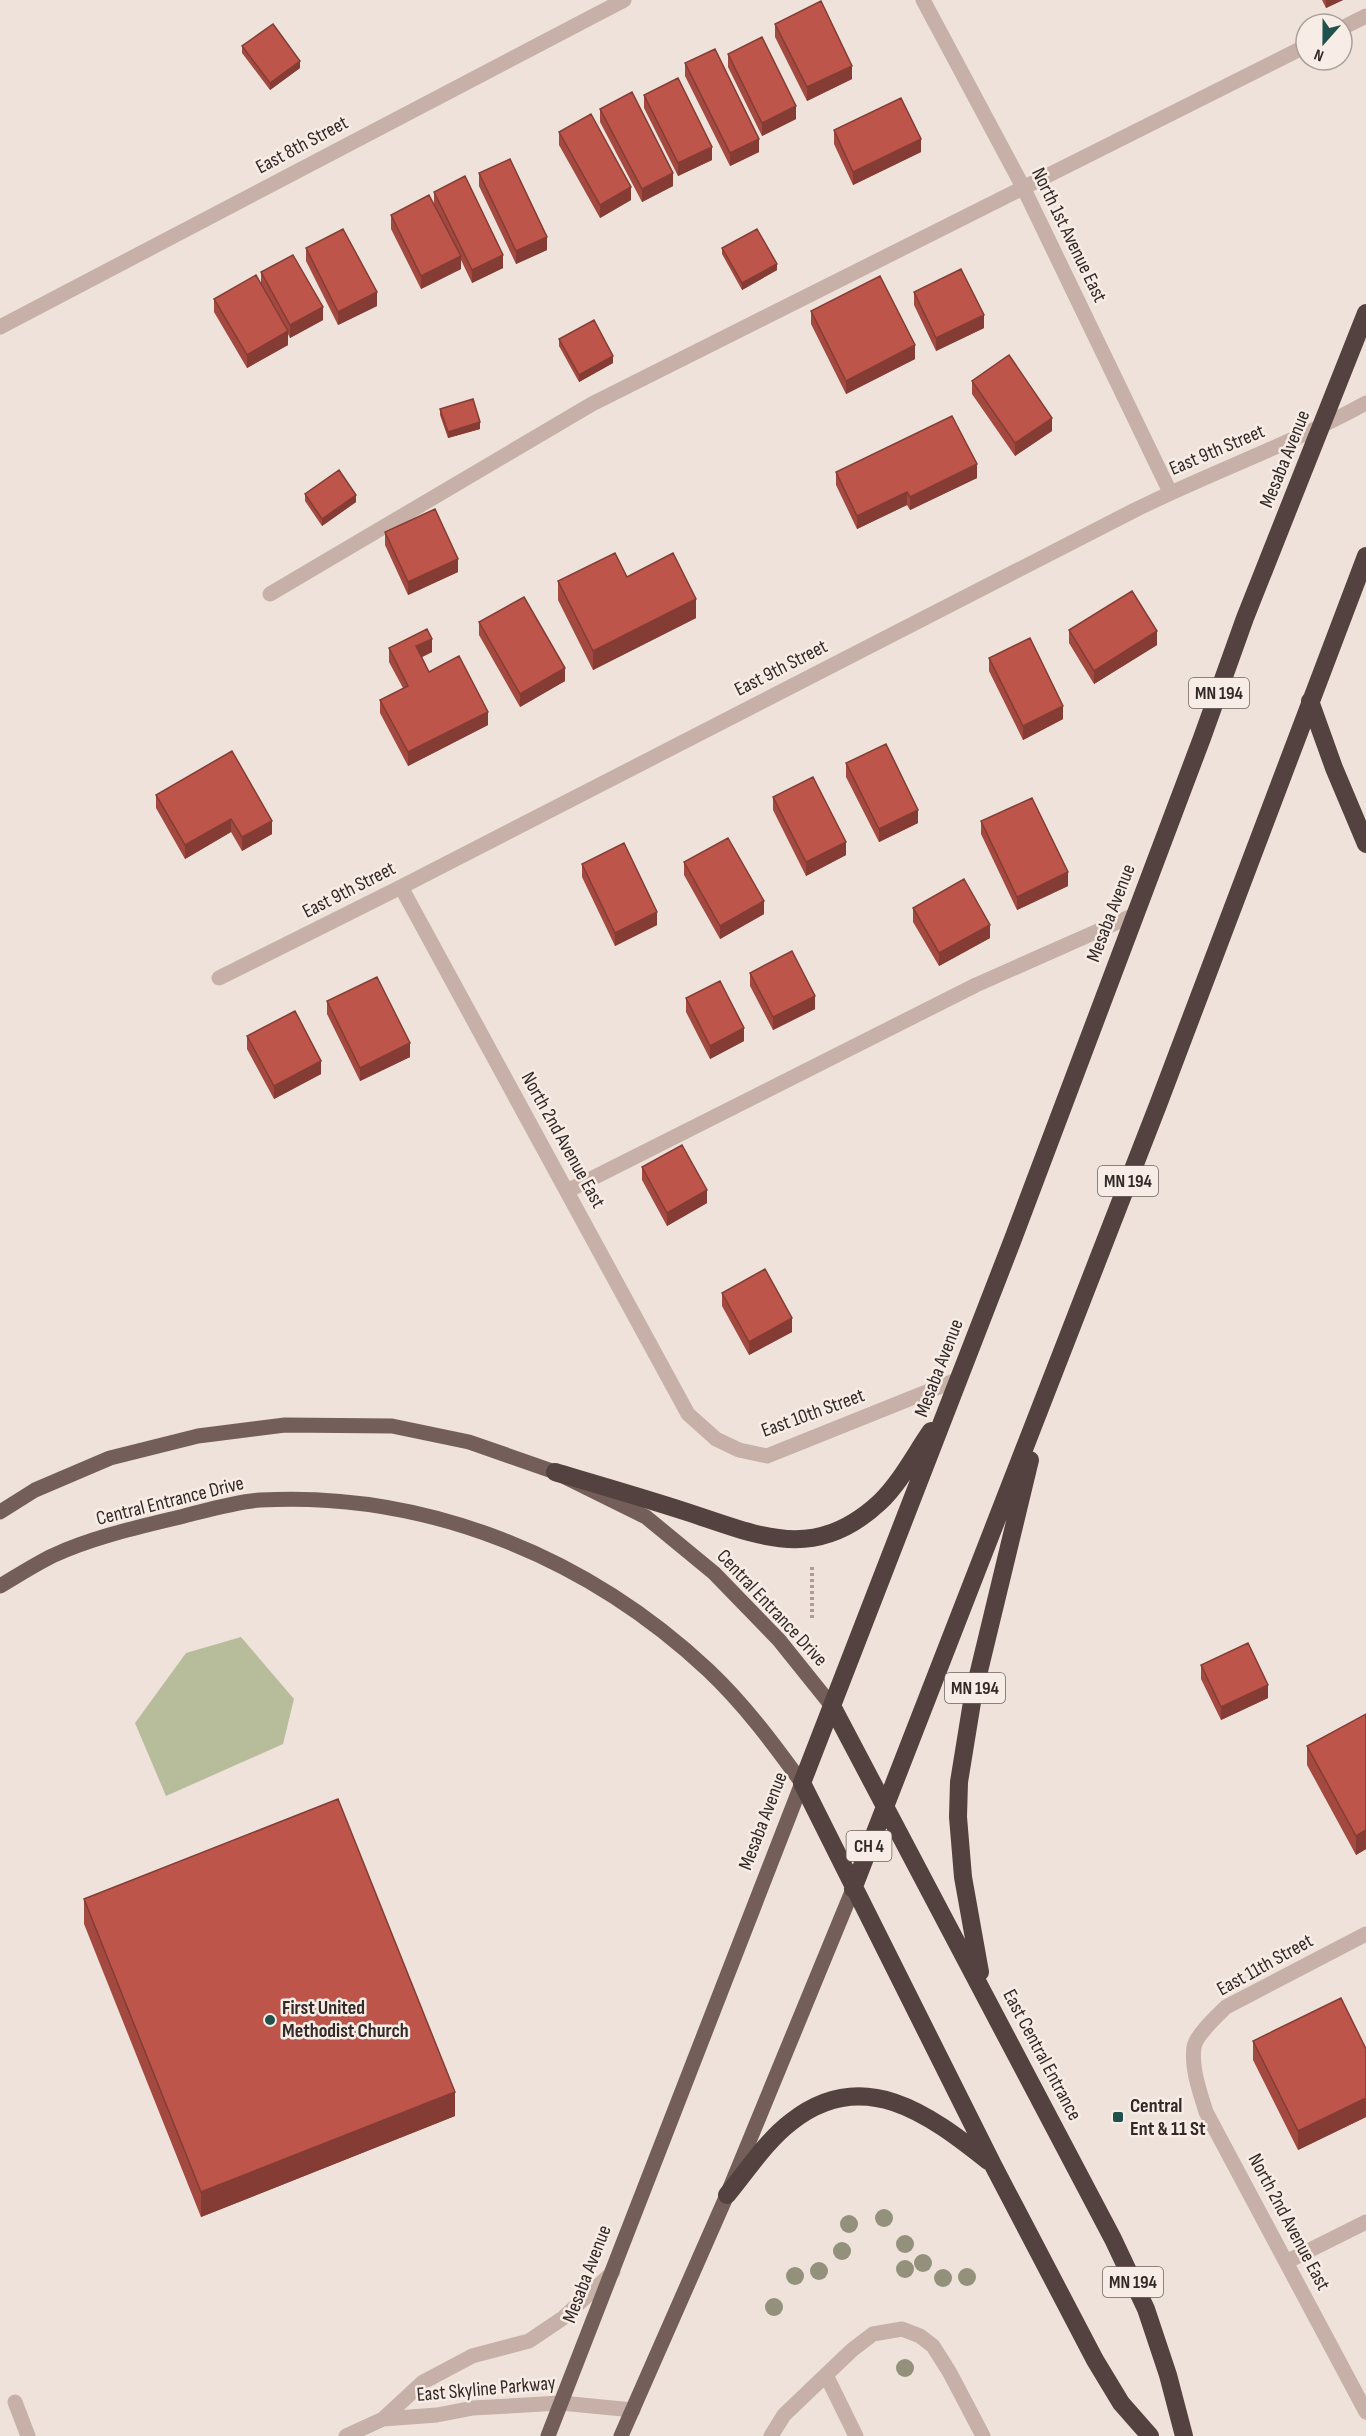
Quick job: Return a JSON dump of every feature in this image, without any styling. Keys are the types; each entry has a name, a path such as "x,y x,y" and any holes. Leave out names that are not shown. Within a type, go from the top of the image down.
{"highway":[{"name":"Mesaba Avenue","path":"802,1783 959,1379 1203,738 1245,618 1366,313"},
{"name":"MN 194","path":"885,1804 1047,1391 1366,556"},
{"path":"1310,701 1334,768 1366,844"},
{"name":"MN 194","path":"983,1991 963,1877 958,1817 959,1782 973,1696 1047,1391"},
{"path":"555,1472 751,1534 785,1540 812,1539 839,1530 881,1501 947,1408"},
{"name":"East Central Entrance","path":"832,1706 1113,2239 1146,2309 1168,2375 1184,2436"},
{"path":"802,1783 993,2165 1095,2360 1121,2403 1150,2436"},
{"name":"CH 4","path":"853,1889 885,1804"},
{"path":"727,2195 768,2145 791,2122 815,2106 845,2096 877,2098 906,2105 958,2137 993,2165"}],"main road":[{"name":"Central Entrance Drive","path":"0,1512 35,1490 110,1458 198,1436 285,1425 392,1426 469,1442 555,1472 646,1517 714,1573 779,1640 832,1706"},
{"name":"Central Entrance Drive","path":"0,1586 51,1556 118,1532 259,1500 334,1501 419,1513 495,1535 571,1569 644,1617 708,1670 756,1720 802,1783"},
{"name":"Mesaba Avenue","path":"548,2436 802,1783"},
{"name":"CH 4","path":"621,2436 727,2195 853,1889"}],"street":[{"name":"East 8th Street","path":"0,327 624,0"},
{"name":"North 1st Avenue East","path":"923,0 1023,187 1170,492"},
{"path":"270,594 592,404 1294,52"},
{"name":"East 9th Street","path":"219,978 1170,492 1322,428 1366,403"},
{"name":"North 2nd Avenue East","path":"401,887 688,1414"},
{"path":"567,1191 976,984 1134,915"},
{"name":"East 10th Street","path":"688,1414 716,1439 739,1450 767,1456 959,1379"},
{"name":"East 11th Street","path":"1194,2045 1209,2024 1227,2007 1366,1934"},
{"name":"North 2nd Avenue East","path":"1194,2045 1196,2078 1206,2112 1366,2412"},
{"path":"1286,2262 1366,2222"},
{"path":"383,2419 423,2382 472,2356 529,2341 563,2318 613,2272"},
{"path":"771,2436 784,2415 852,2350 873,2334 902,2329 920,2336 933,2346 983,2436"},
{"path":"826,2375 856,2436"},
{"path":"15,2402 28,2436"},
{"name":"East Skyline Parkway","path":"346,2436 383,2419 437,2415 473,2408 561,2403 633,2410"}],"path":[{"path":"812,1565 812,1620"}],"green space":[{"path":"241,1637 294,1699 283,1744 166,1796 135,1723 186,1653"}],"building":[{"path":"821,1 852,66 807,87 775,24"},
{"path":"273,24 300,61 270,83 242,46"},
{"path":"762,37 796,106 762,123 728,54"},
{"path":"715,49 759,139 730,153 685,63"},
{"path":"678,78 712,147 678,163 644,95"},
{"path":"632,92 673,173 642,189 600,109"},
{"path":"901,98 921,139 853,172 834,130"},
{"path":"591,114 631,187 600,205 559,132"},
{"path":"510,159 547,237 516,251 479,173"},
{"path":"465,176 503,255 472,270 434,192"},
{"path":"429,195 461,256 421,276 391,215"},
{"path":"343,229 377,292 338,312 306,248"},
{"path":"757,229 777,264 742,283 722,248"},
{"path":"293,255 323,307 290,325 261,272"},
{"path":"961,269 984,315 936,338 914,292"},
{"path":"256,275 288,331 247,355 214,299"},
{"path":"880,276 915,345 846,381 811,311"},
{"path":"594,320 613,356 579,375 559,339"},
{"path":"1009,355 1052,418 1015,443 972,381"},
{"path":"473,399 480,422 448,432 440,409"},
{"path":"952,416 977,464 910,497 907,492 857,516 836,472"},
{"path":"339,470 356,495 322,519 305,494"},
{"path":"435,509 458,559 408,582 385,532"},
{"path":"615,553 627,577 673,553 696,599 593,651 558,581"},
{"path":"1132,591 1157,631 1094,671 1069,630"},
{"path":"524,597 565,668 520,694 479,622"},
{"path":"427,629 432,639 416,646 429,672 459,656 488,712 408,752 380,700 408,686 389,648"},
{"path":"1030,638 1063,706 1023,726 989,658"},
{"path":"886,744 918,810 879,829 846,763"},
{"path":"232,751 272,821 242,837 231,819 185,845 156,795"},
{"path":"813,777 846,842 806,862 773,797"},
{"path":"1032,798 1068,872 1017,897 981,821"},
{"path":"728,838 764,901 720,926 684,862"},
{"path":"624,843 657,912 615,933 582,864"},
{"path":"964,879 990,925 939,953 913,908"},
{"path":"792,951 815,996 773,1017 750,973"},
{"path":"377,977 410,1043 360,1068 327,1001"},
{"path":"720,981 744,1028 710,1046 686,998"},
{"path":"295,1011 321,1061 274,1086 247,1036"},
{"path":"682,1145 707,1190 667,1213 642,1167"},
{"path":"765,1269 792,1318 749,1342 722,1293"},
{"path":"1248,1643 1268,1685 1221,1707 1201,1665"},
{"path":"1366,1714 1366,1830 1356,1836 1307,1746"},
{"name":"First United Methodist Church","path":"338,1799 455,2092 201,2192 84,1899"},
{"path":"1341,1998 1366,2049 1366,2098 1298,2131 1253,2041"}],"place":[{"name":"First United Methodist Church","path":"270,2020"},
{"name":"Central Ent & 11 St","path":"1118,2117"}]}
